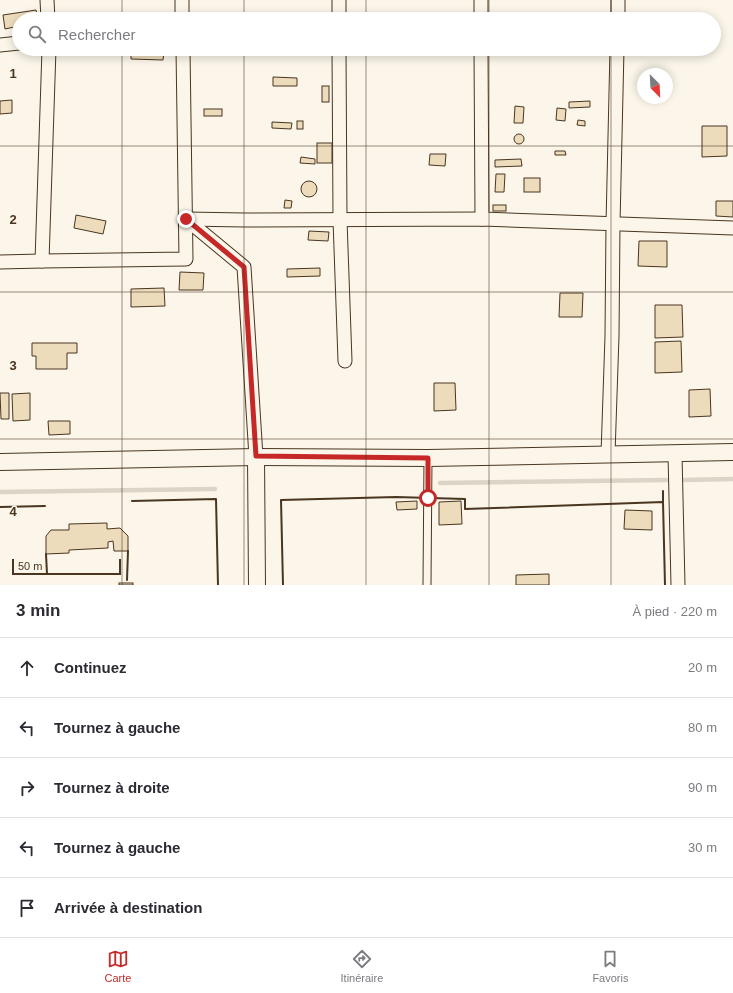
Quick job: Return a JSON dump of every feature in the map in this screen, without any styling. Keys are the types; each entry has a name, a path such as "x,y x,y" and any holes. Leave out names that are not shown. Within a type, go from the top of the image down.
{"street":[{"path":"47,0 48,12"},
{"path":"182,0 182,12"},
{"path":"339,0 339,12"},
{"path":"481,0 481,12"},
{"path":"618,0 618,12"},
{"path":"0,45 12,44"},
{"path":"42,261 49,56"},
{"path":"0,262 186,259 183,56"},
{"path":"340,56 340,220 345,361"},
{"path":"481,56 482,219"},
{"path":"608,454 612,336 617,56"},
{"path":"186,219 482,219 733,228"},
{"path":"186,219 244,267 256,456 258,585"},
{"path":"0,462 256,456 428,458 733,452"},
{"path":"675,454 678,585"}],"lane":[{"path":"426,585 428,458"}],"building":[{"path":"36,10 36,12 23,12"},
{"path":"12,14 12,28 5,29 3,15"},
{"path":"131,56 164,56 163,60 131,59"},
{"path":"273,77 297,78 297,86 273,86"},
{"path":"322,86 329,86 329,102 322,102"},
{"path":"12,100 12,113 0,114 0,101"},
{"path":"590,101 590,107 569,108 569,102"},
{"path":"515,106 524,107 523,123 514,123"},
{"path":"557,108 566,109 565,121 556,120"},
{"path":"204,109 222,109 222,116 204,116"},
{"path":"578,120 585,121 585,126 577,125"},
{"path":"297,121 303,121 303,129 297,129"},
{"path":"272,122 292,123 291,129 272,128"},
{"path":"702,126 727,126 727,156 702,157"},
{"path":"517,134 521,134 523,135 523,143 517,144 514,141 514,137"},
{"path":"317,143 332,143 332,163 317,163"},
{"path":"555,151 565,151 566,155 555,155"},
{"path":"430,154 446,154 445,166 429,165"},
{"path":"301,157 315,159 315,164 300,163"},
{"path":"521,159 522,166 495,167 495,160"},
{"path":"496,174 505,174 504,192 495,192"},
{"path":"524,178 540,178 540,192 524,192"},
{"path":"309,181 316,186 317,189 312,196 309,197 302,192 301,189 306,182"},
{"path":"285,200 292,201 291,208 284,208"},
{"path":"716,201 733,201 733,217 716,216"},
{"path":"493,205 506,205 506,211 493,211"},
{"path":"76,215 106,221 103,234 74,228"},
{"path":"309,231 329,232 328,241 308,240"},
{"path":"639,241 667,241 667,267 638,266"},
{"path":"320,268 320,276 287,277 287,269"},
{"path":"180,272 204,273 203,290 179,290"},
{"path":"164,288 165,306 131,307 131,289"},
{"path":"560,293 583,293 582,317 559,317"},
{"path":"655,305 682,305 683,337 655,338"},
{"path":"681,341 682,372 655,373 655,342"},
{"path":"32,343 77,343 77,353 67,353 67,369 36,369 36,356 32,356"},
{"path":"434,383 455,383 456,410 434,411"},
{"path":"710,389 711,416 689,417 689,390"},
{"path":"0,393 9,393 9,419 1,419"},
{"path":"30,393 30,420 13,421 12,394"},
{"path":"48,421 70,421 70,434 49,435"},
{"path":"417,501 417,509 397,510 396,502"},
{"path":"461,501 462,524 439,525 439,502"},
{"path":"625,510 652,511 652,530 624,529"},
{"path":"107,523 107,529 120,528 128,536 128,551 114,551 113,541 108,542 108,548 69,550 69,553 46,554 46,536 51,530 69,530 69,524"},
{"path":"549,574 549,585 516,585 516,575"},
{"path":"119,583 133,583 133,585 119,585"}],"waterway":[{"path":"684,480 733,479"},
{"path":"440,483 667,480"},
{"path":"0,492 215,489"}],"wall":[{"path":"663,491 663,502"},
{"path":"283,585 281,500 396,497 465,499 465,509 663,502 665,585"},
{"path":"132,501 216,499 218,585"},
{"path":"0,507 45,506"},
{"path":"127,580 128,551"},
{"path":"46,554 47,574"}],"route":[{"path":"186,219 244,267 256,456 428,458 428,498"}]}
